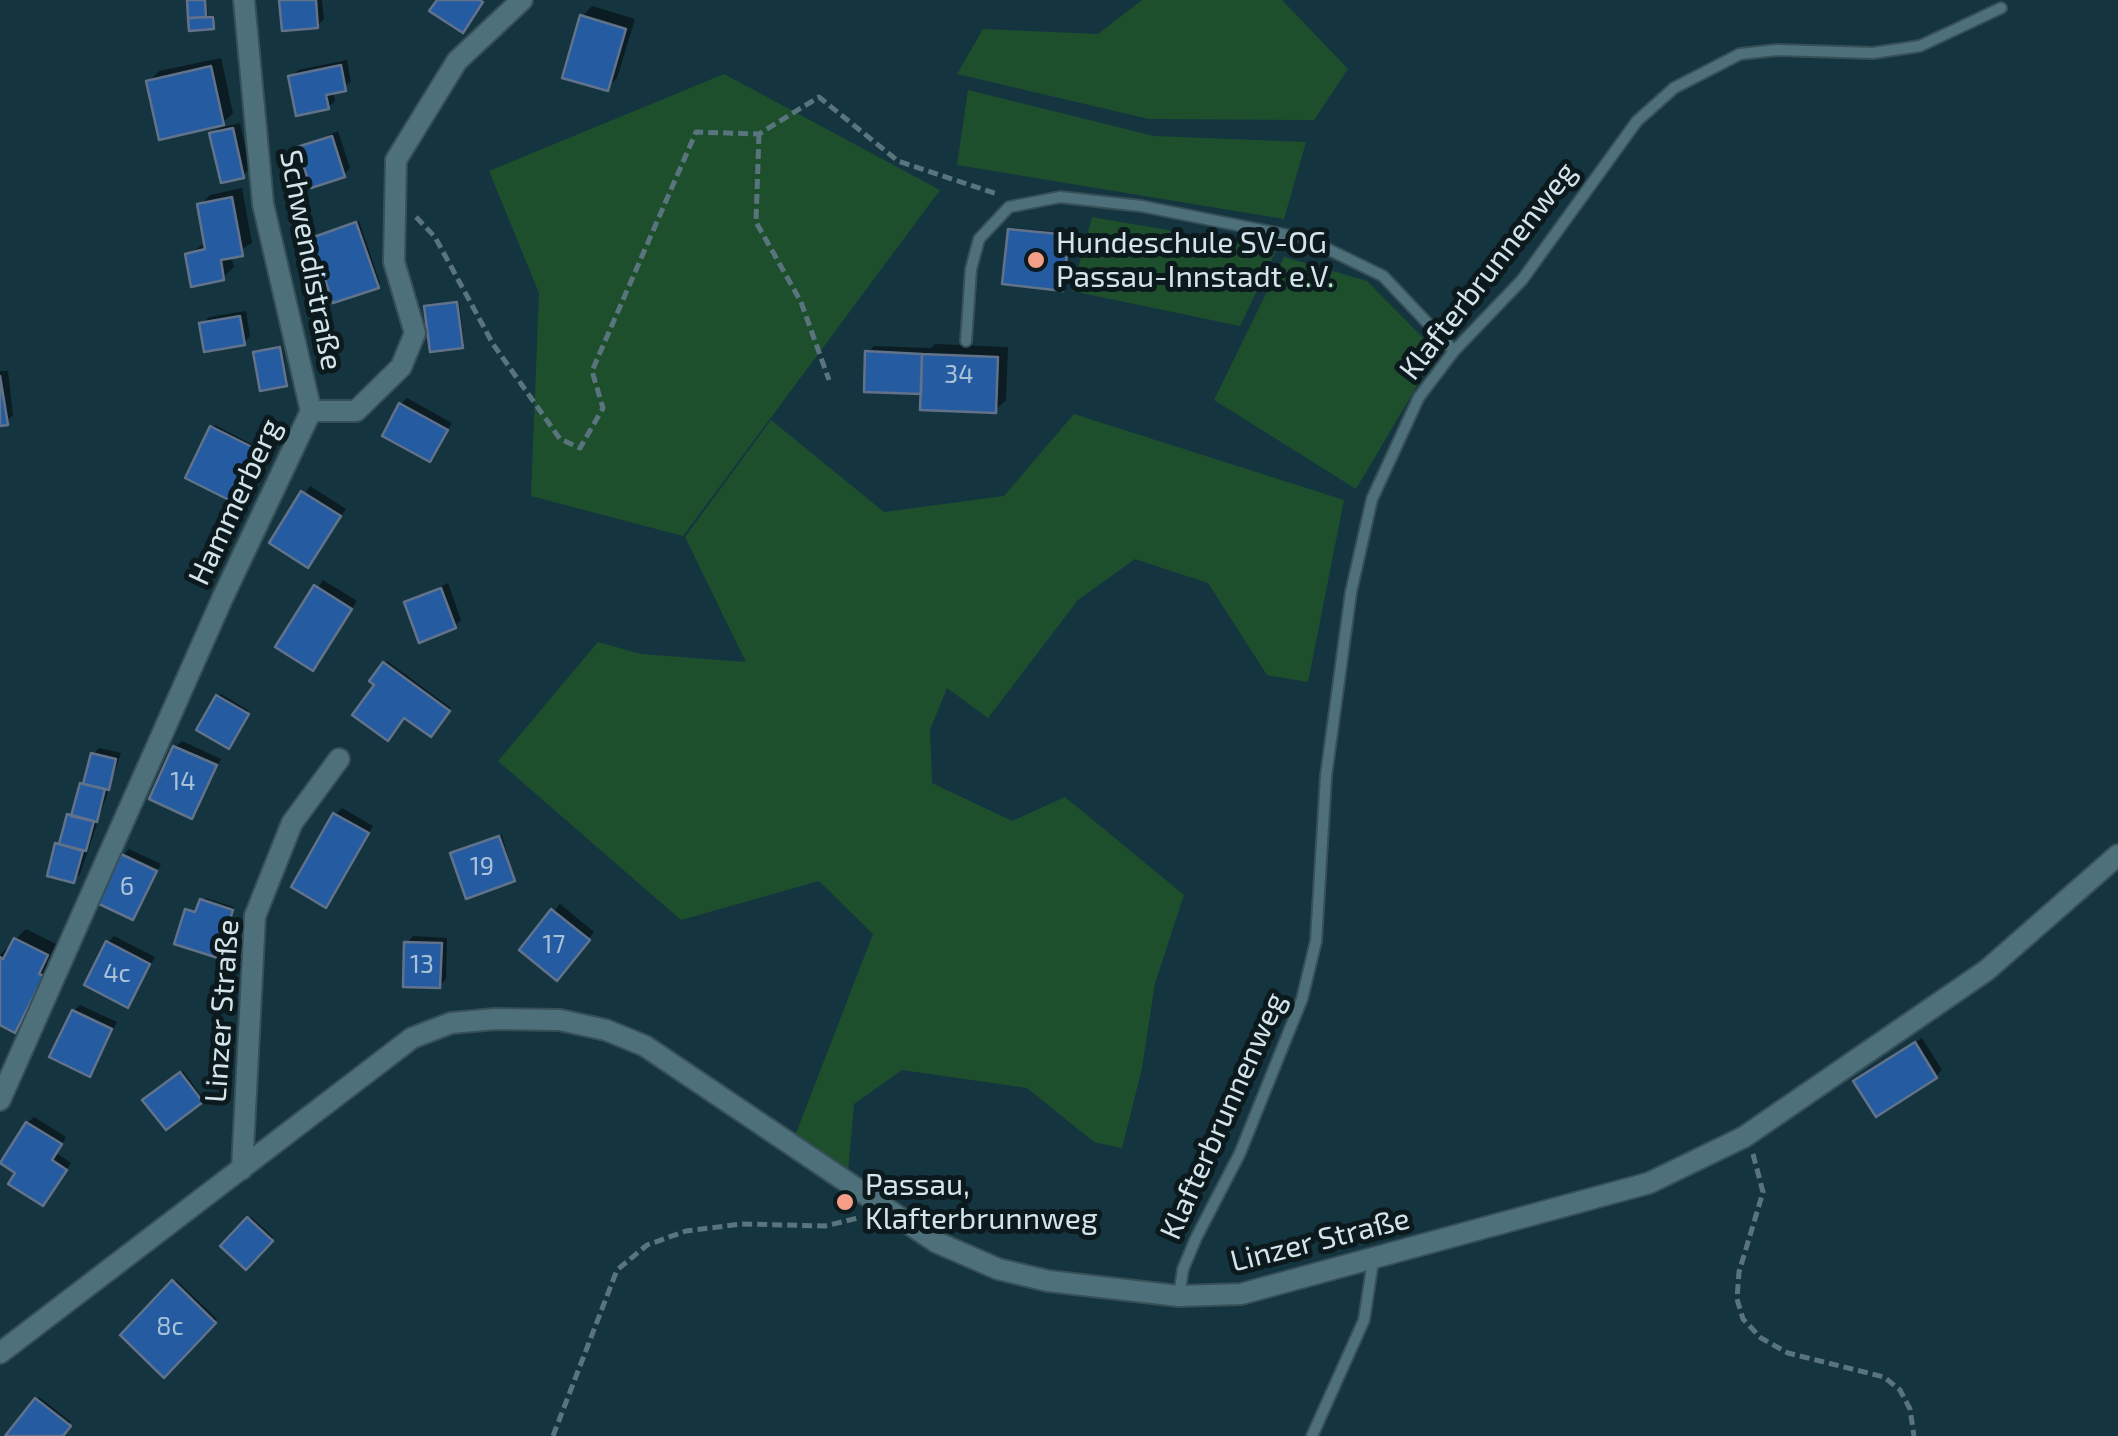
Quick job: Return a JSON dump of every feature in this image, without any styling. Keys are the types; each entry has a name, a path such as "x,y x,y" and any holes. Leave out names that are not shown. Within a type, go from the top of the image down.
{"street":[{"name":"Schwendistraße","path":"244,0 262,204 311,411"},
{"name":"Hammerberg","path":"0,1100 223,597 311,411 356,411 401,367 415,333 394,262 396,160 457,62 522,0"},
{"name":"Linzer Straße","path":"242,1170 255,916 292,824 340,759"},
{"name":"Linzer Straße","path":"0,1353 242,1170 357,1076 412,1038 451,1023 560,1020 606,1030 644,1046 936,1242 998,1269 1048,1281 1179,1296 1241,1294 1648,1183 1744,1137 1986,970 2118,855"}],"lane":[{"name":"Klafterbrunnenweg","path":"1179,1296 1196,1238 1240,1153 1302,999 1316,941 1335,687 1372,499 1420,397 1454,350 1522,280 1637,122 1674,88 1740,54 1777,50 1874,53 1920,46 2001,8"},
{"path":"966,341 970,269 979,238 1009,207 1060,196 1141,206 1307,239 1350,256 1383,276 1454,350"},
{"path":"1312,1436 1364,1320 1373,1285 1373,1261"}],"path":[{"path":"395,194 435,237 493,344 560,439 580,448 603,408 592,371 696,132 759,134 818,97 898,161 995,192 1009,207"},
{"path":"759,134 756,222 801,302 829,380"},
{"path":"1744,1137 1761,1169 1763,1192 1739,1272 1736,1299 1743,1319 1761,1338 1788,1352 1884,1377 1900,1390 1910,1409 1914,1436"},
{"path":"553,1436 617,1270 647,1245 686,1231 742,1224 825,1226 891,1212"}],"green space":[{"path":"1142,0 1282,0 1348,69 1314,120 1149,119 957,74 983,29 1098,34"},
{"path":"724,74 940,190 683,536 531,496 539,293 489,171"},
{"path":"968,90 1154,136 1306,142 1284,219 957,165"},
{"path":"1092,217 1277,249 1240,326 1072,291"},
{"path":"1284,257 1367,281 1437,352 1356,489 1214,400"},
{"path":"1074,414 1344,500 1308,682 1267,675 1208,583 1135,559 1078,600 988,718 947,688 930,730 932,783 1012,821 1065,797 1184,895 1155,983 1142,1068 1122,1148 1094,1142 1027,1088 902,1070 854,1104 848,1172 795,1136 873,934 819,881 681,920 498,761 598,642 641,654 746,662 685,537 771,420 884,512 1004,496"}],"building":[{"path":"187,0 205,0 206,17 188,18"},
{"path":"279,0 316,0 318,28 282,31"},
{"path":"437,0 483,2 463,33 429,11"},
{"path":"580,15 626,29 608,91 562,78"},
{"path":"213,17 214,29 189,31 188,18"},
{"path":"341,65 346,91 326,95 329,109 296,116 288,76"},
{"path":"211,66 224,125 159,140 146,81"},
{"path":"233,128 244,178 221,183 209,133"},
{"path":"332,136 345,177 311,188 297,147"},
{"path":"232,197 243,256 221,260 224,280 191,287 185,254 205,249 197,204"},
{"path":"356,222 379,288 333,303 311,238"},
{"name":"Hundeschule SV-OG Passau-Innstadt e.V.","path":"1008,229 1069,235 1063,291 1002,284"},
{"path":"457,302 463,348 430,352 424,306"},
{"path":"240,316 245,345 204,352 199,323"},
{"path":"280,347 287,386 260,391 253,352"},
{"path":"865,351 922,354 921,394 864,392"},
{"path":"922,354 998,357 996,413 920,410"},
{"path":"0,376 8,425 0,426"},
{"path":"399,403 448,430 430,462 382,436"},
{"path":"210,426 262,452 237,504 185,478"},
{"path":"301,491 341,516 308,568 269,543"},
{"path":"314,585 352,609 313,671 275,647"},
{"path":"441,588 456,628 419,643 404,602"},
{"path":"383,662 450,711 431,737 404,718 388,741 352,715 374,685 369,681"},
{"path":"216,695 249,714 229,749 196,730"},
{"path":"173,746 217,765 192,819 149,799"},
{"path":"91,753 116,759 109,790 83,784"},
{"path":"80,783 105,789 97,822 71,816"},
{"path":"333,813 369,833 326,908 291,887"},
{"path":"67,814 94,821 86,851 59,844"},
{"path":"499,836 515,881 466,899 450,853"},
{"path":"55,843 83,851 74,883 47,876"},
{"path":"121,854 157,871 133,920 97,903"},
{"path":"200,899 233,910 218,958 174,944 185,909 195,912"},
{"path":"551,909 590,940 557,981 519,950"},
{"path":"14,938 48,955 39,974 44,976 15,1033 0,1025 0,957 3,959"},
{"path":"106,941 150,964 128,1008 84,985"},
{"path":"404,942 442,943 440,988 403,987"},
{"path":"72,1010 112,1029 90,1077 49,1057"},
{"path":"1915,1042 1937,1078 1876,1117 1853,1081"},
{"path":"180,1072 203,1102 166,1130 142,1100"},
{"path":"26,1122 62,1144 52,1160 67,1170 43,1206 8,1184 15,1173 0,1163"},
{"path":"247,1217 273,1241 246,1270 220,1246"},
{"path":"172,1280 216,1323 164,1378 120,1335"},
{"path":"35,1398 71,1426 63,1436 5,1436"}],"place":[{"name":"Hundeschule SV-OG Passau-Innstadt e.V.","path":"1036,260"},
{"name":"Passau, Klafterbrunnweg","path":"845,1202"}]}
